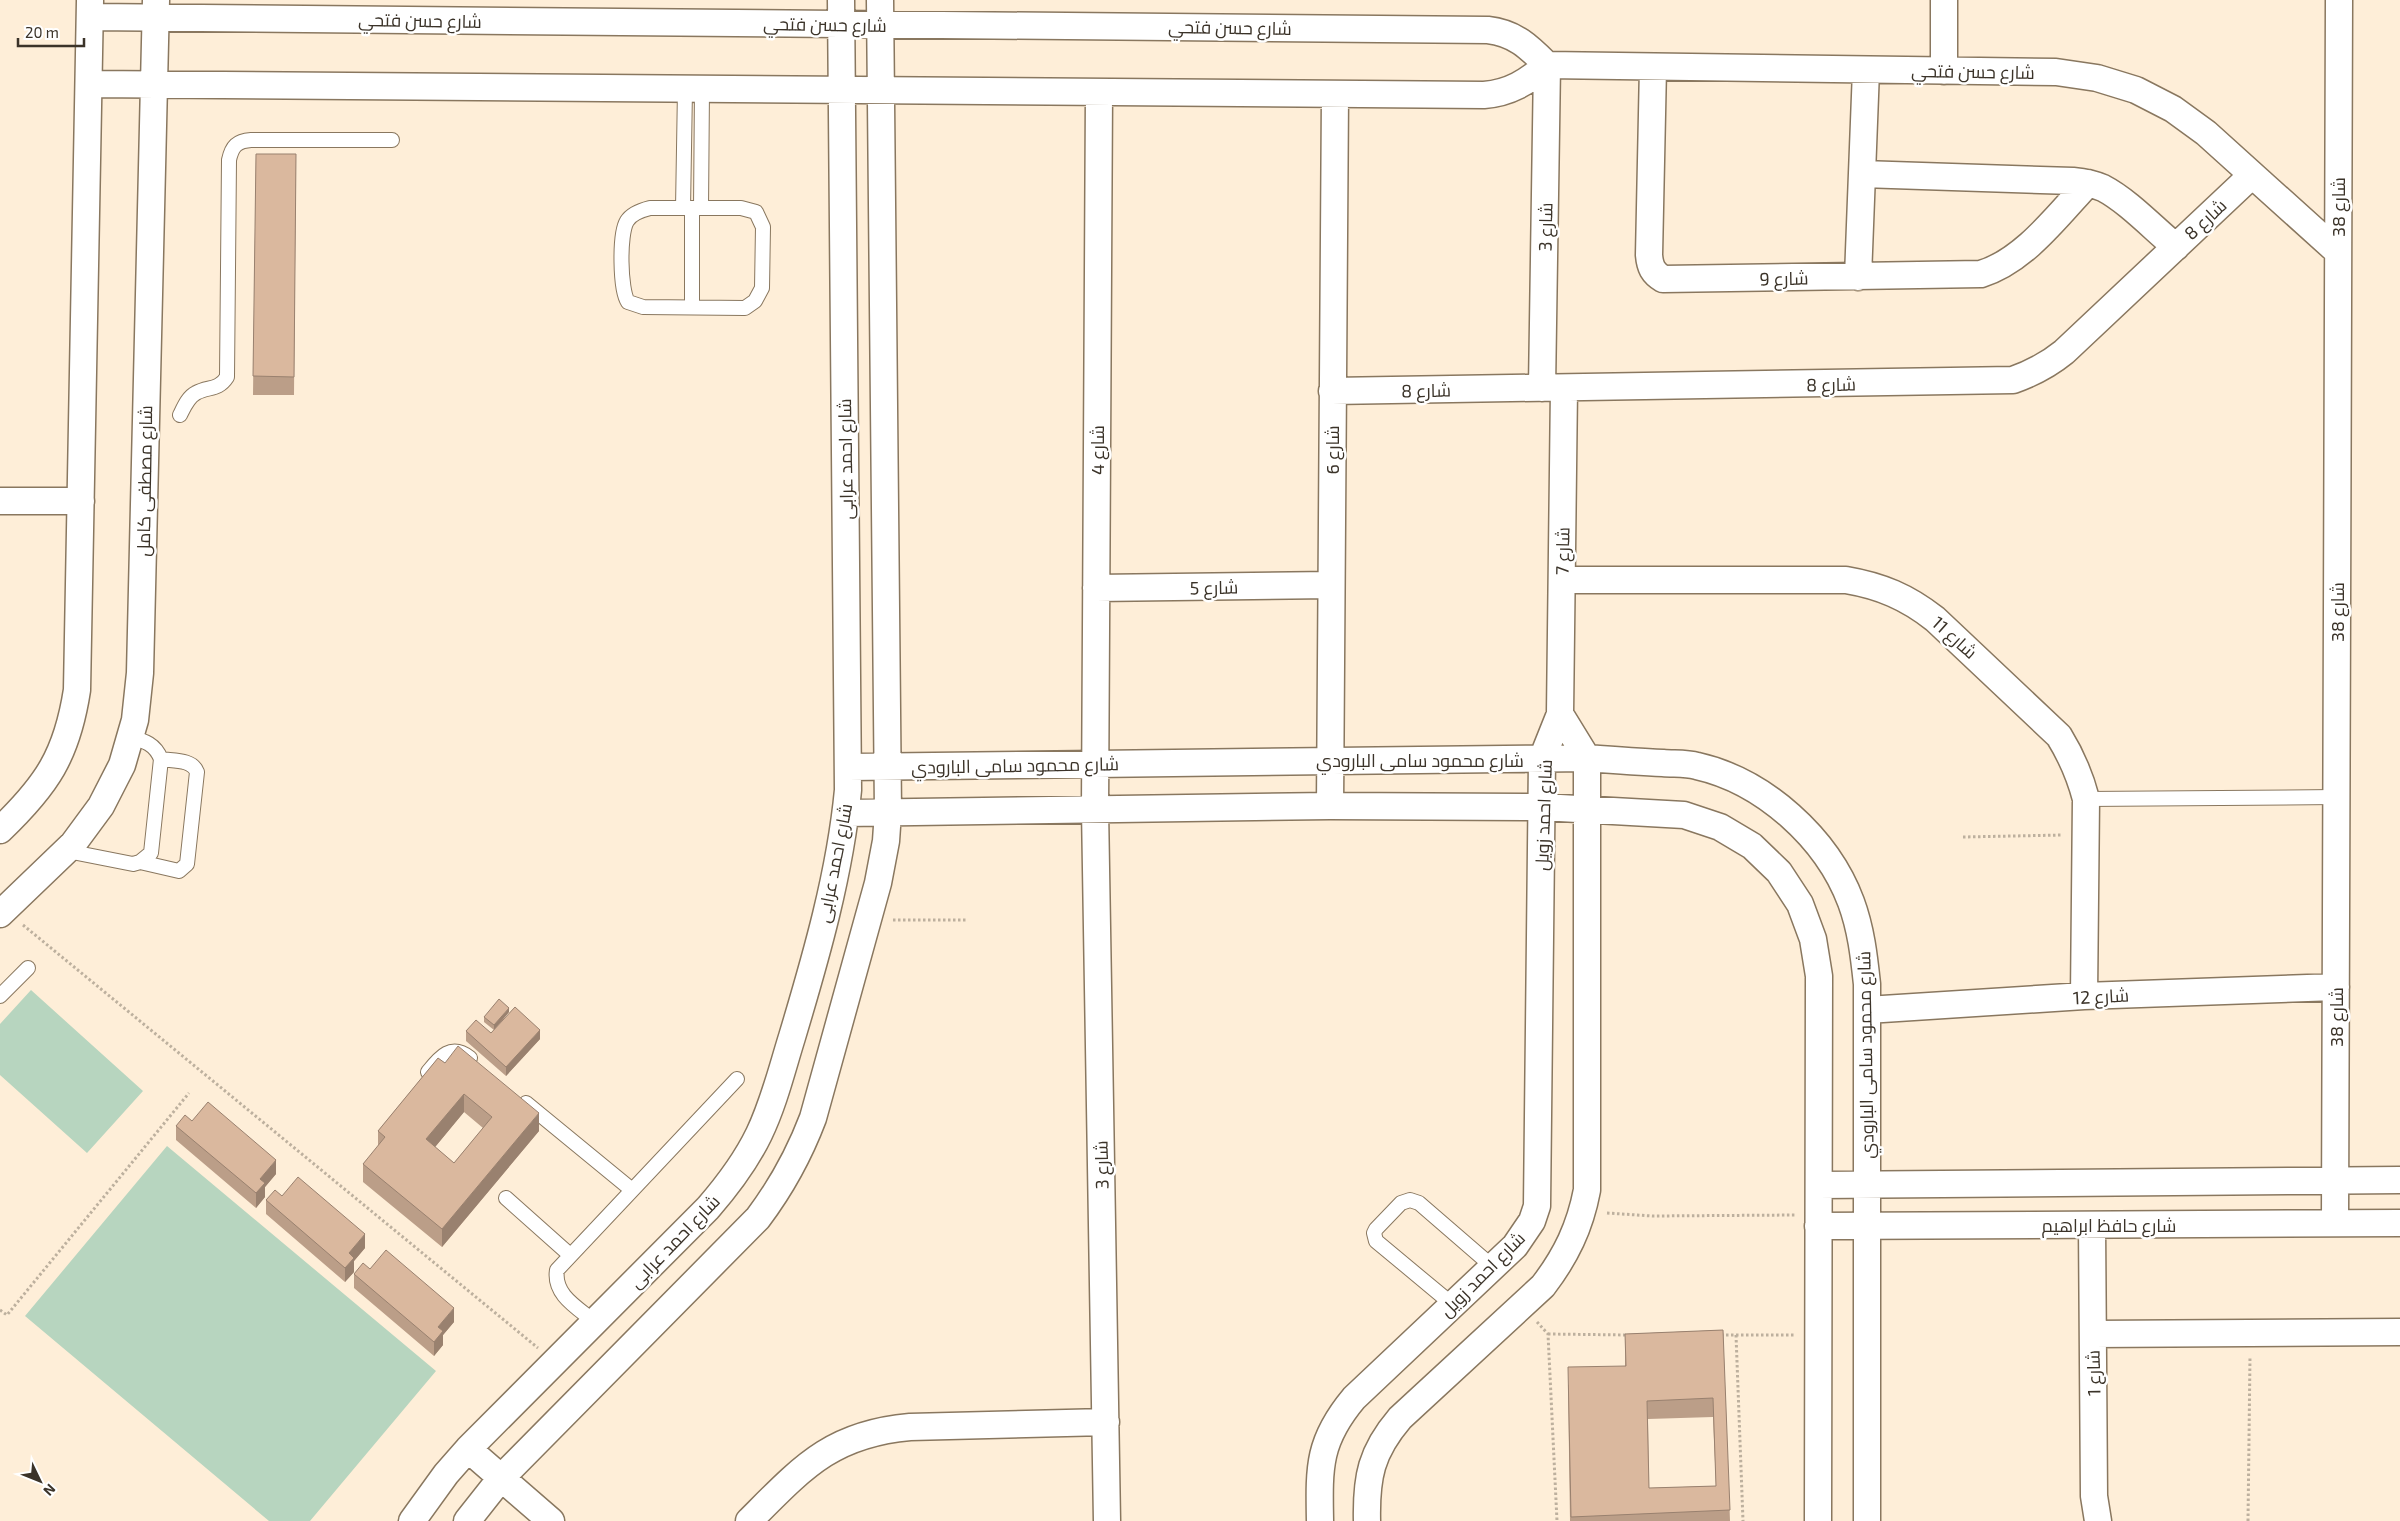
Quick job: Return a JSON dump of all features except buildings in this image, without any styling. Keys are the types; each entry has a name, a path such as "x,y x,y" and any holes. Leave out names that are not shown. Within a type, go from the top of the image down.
{"street":[{"path":"1944,0 1944,71"},
{"name":"شارع 38","path":"2335,1223 2339,0"},
{"path":"0,830 33,797 51,773 64,747 73,719 77,690 90,9"},
{"name":"شارع حسن فتحي","path":"90,9 880,12 1488,30 1511,35 1521,40 1547,65 2056,72 2097,78 2136,90 2173,109 2206,133 2338,252"},
{"name":"شارع مصطفى كامل","path":"2,912 67,850 102,806 122,764 135,720 140,674 156,9"},
{"name":"شارع احمد عرابى","path":"412,1521 446,1474 468,1449 708,1208 728,1185 760,1133 771,1105 807,986 838,857 846,813 849,767 841,12"},
{"path":"467,1521 501,1478 758,1218 775,1195 803,1145 813,1118 868,920 883,859 888,812 880,12"},
{"path":"89,84 1495,94 1523,84 1547,65"},
{"name":"شارع 3","path":"1547,65 1553,388"},
{"name":"شارع 9","path":"1653,67 1649,255 1650,265 1655,274 1663,279 1982,274 1996,270 2021,252 2088,183"},
{"path":"1858,277 1866,70"},
{"name":"شارع 4","path":"1095,809 1099,92"},
{"name":"شارع 6","path":"1330,806 1335,94"},
{"path":"1862,174 2073,180 2088,183 2103,188 2116,197 2176,247"},
{"name":"شارع 8","path":"1332,391 2013,380 2032,374 2049,364 2252,175"},
{"name":"شارع 7","path":"1553,388 1562,580 1560,714"},
{"path":"0,501 81,501"},
{"name":"شارع 11","path":"1562,580 1846,580 1871,584 1894,592 1916,603 2059,736 2074,763 2086,799 2084,996"},
{"name":"شارع 5","path":"1096,588 1331,585"},
{"path":"1367,1521 1368,1478 1374,1456 1385,1436 1400,1418 1543,1286 1560,1263 1574,1238 1583,1211 1587,1190 1587,758 1560,714"},
{"name":"شارع احمد زويل","path":"1320,1521 1319,1477 1322,1455 1329,1434 1340,1415 1354,1398 1493,1267 1525,1234 1537,1206 1542,760 1560,714"},
{"name":"شارع محمود سامى البارودي","path":"849,767 1587,758 1696,766 1736,780 1773,802 1804,830 1831,863 1850,901 1863,942 1868,984 1867,1521"},
{"path":"846,813 1330,806 1586,808 1684,814 1720,827 1752,846 1779,872 1800,904 1813,939 1819,976 1818,1521"},
{"name":"شارع 3","path":"1095,809 1107,1521"},
{"name":"شارع 12","path":"1867,1010 2084,996 2336,987"},
{"path":"1819,1186 2400,1180"},
{"name":"شارع حافظ ابراهيم","path":"1818,1221 1867,1226 2400,1223"},
{"name":"شارع 1","path":"2092,1225 2094,1496 2098,1521"},
{"path":"2093,1334 2400,1332"},
{"path":"748,1521 812,1460 834,1446 858,1436 884,1429 910,1426 1106,1422"},
{"path":"468,1449 551,1521"}],"lane":[{"path":"692,308 694,89"},
{"path":"180,415 187,400 193,395 198,391 217,388 227,377 229,160 231,149 240,141 251,140 392,140"},
{"path":"692,208 749,209 761,219 763,227 762,288 755,301 745,308 692,308 635,306 628,302 622,288 623,232 627,221 641,210 692,208"},
{"path":"130,737 149,743 155,748 161,759 151,852 140,862"},
{"path":"67,850 125,863 140,862 179,871 187,864 198,772 188,763 161,759"},
{"path":"2086,799 2336,797"},
{"path":"0,996 28,968"},
{"path":"421,1082 438,1059 447,1052 460,1052 482,1068"},
{"path":"595,1322 558,1289 556,1280 557,1270 736,1079"},
{"path":"512,1092 632,1190"},
{"path":"506,1198 570,1255"},
{"path":"1453,1305 1376,1241 1374,1233 1376,1229 1400,1204 1410,1200 1419,1203 1493,1267"}],"path":[{"path":"1963,837 2085,834"},
{"path":"2,912 556,1362"},
{"path":"868,920 968,920"},
{"path":"0,1310 7,1315 189,1093"},
{"path":"1583,1211 1652,1216 1818,1221"},
{"path":"2248,1521 2251,1333"},
{"path":"1557,1521 1548,1334 1637,1334"},
{"path":"1716,1335 1818,1335"},
{"path":"1736,1335 1743,1521"}],"green space":[{"path":"31,990 143,1091 87,1153 0,1075 0,1024"},
{"path":"167,1146 436,1371 310,1521 269,1521 25,1316"}]}
